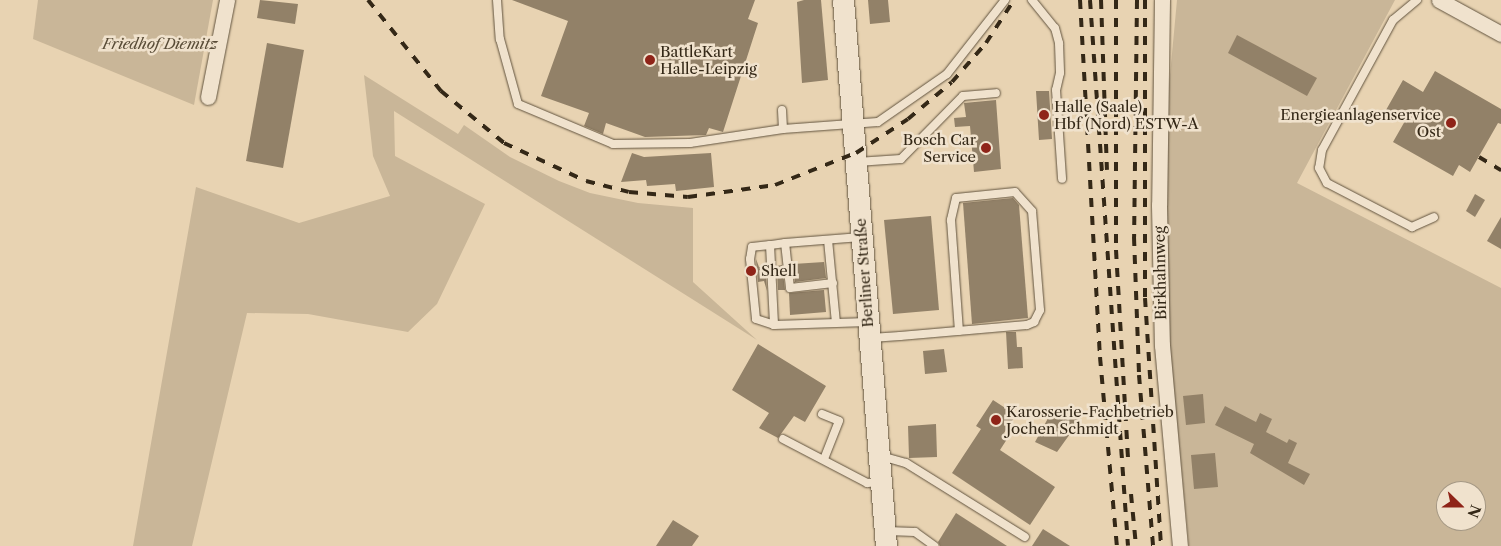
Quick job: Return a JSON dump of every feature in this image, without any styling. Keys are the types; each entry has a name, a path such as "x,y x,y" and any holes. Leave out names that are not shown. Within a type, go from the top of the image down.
{"street":[{"path":"208,97 227,0"},
{"name":"Berliner Straße","path":"843,0 886,539"},
{"name":"Birkhahnweg","path":"1162,0 1159,205 1162,344 1180,546"},
{"path":"1439,0 1501,34"}],"lane":[{"path":"497,0 500,39 518,104 531,112 613,144 690,143 783,129 878,122 947,74 1006,0"},
{"path":"1032,0 1055,28 1059,43 1060,73 1056,90 1062,179"},
{"path":"1417,0 1393,20 1322,150 1319,168 1326,183 1412,226 1434,217"},
{"path":"856,162 901,159 963,96 996,93"},
{"path":"782,110 783,129"},
{"path":"862,237 752,247 750,259 756,319 774,325 836,323 868,330 959,330 1026,325 1038,317 1032,211 1015,192 956,198 951,220 959,330"},
{"path":"828,240 836,323"},
{"path":"785,244 790,288 832,283"},
{"path":"770,245 774,325"},
{"path":"822,414 839,420 824,458"},
{"path":"783,439 824,458 867,483 882,482"},
{"path":"879,455 906,462 1025,537"},
{"path":"886,539 915,532 934,546"}],"green space":[{"name":"Friedhof Diemitz","path":"38,0 213,0 194,105 33,39"},
{"path":"1177,0 1395,0 1297,183 1501,288 1501,546 1189,546 1167,318 1167,107"},
{"path":"364,75 458,134 464,125 510,157 559,181 590,193 638,203 693,208 693,282 757,340 394,111 395,156 485,204 437,304 408,332 308,314 247,313 192,546 133,546 196,187 299,223 390,196 373,156"}],"building":[{"path":"260,0 298,4 295,24 257,18"},
{"name":"BattleKart Halle-Leipzig","path":"512,0 755,0 748,19 758,23 723,132 709,128 706,135 645,137 606,123 603,134 584,126 589,113 541,96 568,21"},
{"path":"821,0 828,80 802,83 797,2"},
{"path":"868,0 888,0 890,22 870,24"},
{"path":"1237,35 1317,78 1307,96 1228,53"},
{"path":"267,43 304,50 283,168 246,161"},
{"name":"Energieanlagenservice Ost","path":"1435,71 1501,109 1501,124 1498,123 1470,172 1459,165 1453,176 1393,142 1405,121 1386,110 1403,80 1423,92"},
{"name":"Halle (Saale) Hbf (Nord) ESTW-A","path":"1036,91 1049,91 1052,139 1039,140"},
{"name":"Bosch Car Service","path":"996,100 1001,169 974,172 970,126 955,127 954,118 966,117 964,103"},
{"path":"632,153 644,157 711,153 714,187 676,191 675,184 647,186 646,180 621,182"},
{"path":"1475,194 1485,200 1475,217 1466,211"},
{"path":"1013,198 1019,205 1028,318 972,324 963,203"},
{"path":"931,216 939,310 893,314 884,220"},
{"path":"1501,217 1501,249 1487,241"},
{"path":"756,259 759,267 765,266 767,291 764,281 758,282"},
{"path":"824,262 826,278 795,282 793,264"},
{"path":"782,265 785,290 778,290 777,266"},
{"name":"Shell","path":"824,290 826,312 790,315 789,293"},
{"path":"1006,332 1016,332 1017,347 1022,347 1023,368 1008,369"},
{"path":"758,344 826,386 805,422 794,416 778,438 759,428 769,413 732,390"},
{"path":"944,349 947,372 925,374 923,351"},
{"path":"1203,394 1205,423 1186,425 1183,396"},
{"path":"993,400 1016,415 1004,433 1009,436 1000,450 1055,487 1030,525 952,473 981,429 976,426"},
{"path":"1225,406 1256,422 1260,413 1272,419 1266,432 1287,443 1289,439 1297,443 1288,463 1310,474 1304,485 1250,453 1254,444 1215,425"},
{"path":"1067,409 1078,413 1080,429 1075,427 1057,452 1035,442 1052,411 1064,416"},
{"path":"936,424 937,457 909,458 908,426"},
{"path":"1215,453 1218,487 1194,489 1191,455"},
{"path":"956,513 1007,546 940,546 938,542"},
{"path":"673,520 699,536 692,546 656,546"},
{"path":"1043,529 1070,546 1032,546"}],"railway":[{"path":"368,0 441,91 504,143 586,181 629,192 688,197 775,185 856,153 908,119 952,82 986,43 1014,0"},
{"path":"1080,0 1100,357 1117,546"},
{"path":"1090,0 1128,546"},
{"path":"1101,0 1107,170"},
{"path":"1116,0 1116,250 1128,459"},
{"path":"1137,0 1134,237 1139,375 1153,546"},
{"path":"1145,0 1145,298 1161,546"},
{"path":"1479,157 1501,170"},
{"path":"1131,494 1136,546"}],"place":[{"name":"BattleKart Halle-Leipzig","path":"650,60"},
{"name":"Halle (Saale) Hbf (Nord) ESTW-A","path":"1044,115"},
{"name":"Energieanlagenservice Ost","path":"1451,123"},
{"name":"Bosch Car Service","path":"986,148"},
{"name":"Shell","path":"751,271"},
{"name":"Karosserie-Fachbetrieb Jochen Schmidt","path":"996,420"}]}
